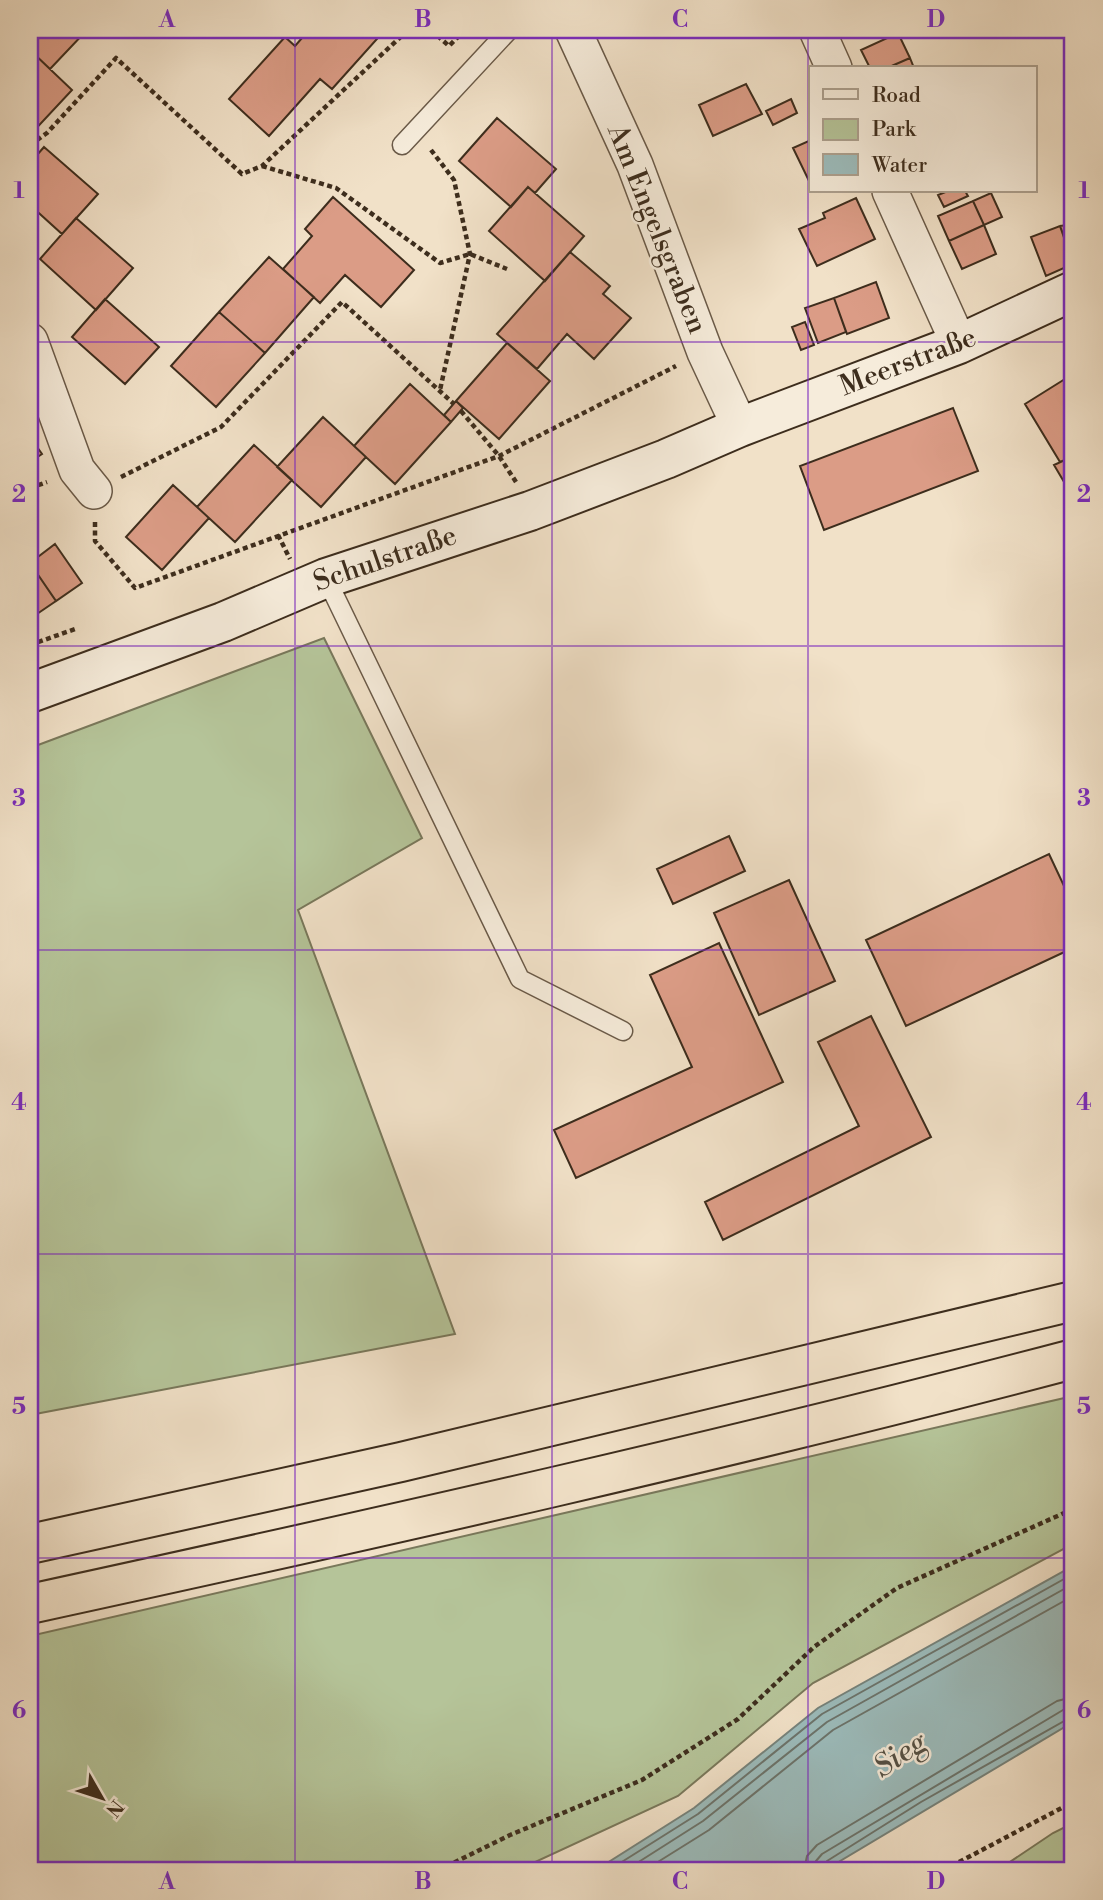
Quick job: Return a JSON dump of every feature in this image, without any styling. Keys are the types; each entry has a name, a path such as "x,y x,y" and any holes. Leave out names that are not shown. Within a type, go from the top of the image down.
{"highway":[{"path":"30,1544 401,1462 1073,1301"},
{"path":"30,1604 439,1514 875,1412 1073,1359"}],"street":[{"name":"Am Engelsgraben","path":"573,30 635,165 705,352 740,427"},
{"path":"817,30 833,66"},
{"path":"890,192 958,344"},
{"name":"Meerstraße","path":"740,427 958,344 1073,291"},
{"path":"30,341 77,470 94,491"},
{"name":"Schulstraße","path":"30,693 223,622 326,578 530,511 740,427"}],"lane":[{"path":"402,145 509,30"},
{"path":"326,578 520,979 623,1031"}],"path":[{"path":"30,145 47,133 116,58 242,174 262,166 408,30"},
{"path":"431,30 449,46 465,30"},
{"path":"415,130 454,180 470,254 440,391"},
{"path":"262,166 336,188 440,263 470,254 507,269"},
{"path":"94,491 220,427 342,302 453,404"},
{"name":"Schulstraße","path":"95,541 135,588 499,456 705,352"},
{"path":"461,411 499,456"},
{"path":"30,645 75,629"},
{"path":"439,1870 510,1835 642,1780 738,1719 814,1647 898,1588 1073,1509"},
{"path":"944,1870 1073,1802"}],"green space":[{"path":"324,638 422,838 298,910 455,1334 30,1415 30,748"},
{"path":"1073,1396 1073,1544 813,1683 678,1796 518,1870 30,1870 30,1636"},
{"path":"1073,1823 1073,1870 998,1870 1053,1833"}],"water":[{"name":"Sieg","path":"1073,1566 1073,1722 825,1870 596,1870 694,1808 818,1708"}],"building":[{"path":"30,30 87,30 50,69 30,50"},
{"path":"309,30 385,30 332,89 320,79 269,136 229,99 285,37 295,46"},
{"path":"898,33 910,58 892,66 869,66 861,50"},
{"path":"30,50 72,90 30,135"},
{"path":"910,58 913,66 892,66"},
{"path":"746,84 762,114 713,136 699,105"},
{"path":"791,99 797,113 773,125 766,111"},
{"path":"497,118 556,169 535,193 528,187 511,207 459,161"},
{"path":"809,141 809,181 793,148"},
{"path":"44,147 98,194 62,234 30,205 30,163"},
{"path":"528,187 584,236 545,281 489,231"},
{"path":"946,192 966,192 968,196 944,207 938,195"},
{"path":"991,193 1002,217 984,225 973,201"},
{"path":"333,197 414,270 381,307 345,275 320,303 283,269 312,236 305,229"},
{"path":"856,198 875,239 817,266 799,229 825,218 823,213"},
{"path":"973,201 984,225 949,241 938,216"},
{"path":"76,218 133,268 96,310 40,259"},
{"path":"1073,224 1073,259 1060,226"},
{"path":"984,225 996,254 962,269 949,241"},
{"path":"1060,226 1073,264 1046,276 1031,237"},
{"path":"570,252 610,286 603,294 631,318 594,359 567,334 537,369 497,334"},
{"path":"269,257 314,297 265,353 219,312"},
{"path":"876,282 889,318 847,334 834,298"},
{"path":"834,298 846,332 818,343 805,308"},
{"path":"105,299 159,347 125,384 72,337"},
{"path":"219,312 265,353 216,407 171,366"},
{"path":"805,322 814,345 801,350 792,327"},
{"path":"507,343 550,381 499,439 456,401"},
{"path":"1073,374 1073,471 1067,459 1060,462 1025,404"},
{"path":"410,384 451,422 395,484 354,446"},
{"path":"456,401 463,408 451,422 444,415"},
{"path":"953,408 978,471 824,530 800,466"},
{"path":"323,417 366,457 321,507 277,467"},
{"path":"30,437 42,454 30,462"},
{"path":"254,445 292,480 235,542 197,507"},
{"path":"1067,459 1073,471 1073,497 1054,465"},
{"path":"173,485 209,518 162,570 126,537"},
{"path":"55,544 82,583 56,601 30,563"},
{"path":"30,563 56,601 31,618 30,617"},
{"path":"729,836 745,871 673,904 657,869"},
{"path":"1049,854 1073,905 1073,948 906,1026 866,940"},
{"path":"789,880 835,981 759,1015 714,913"},
{"path":"719,943 783,1082 576,1178 554,1130 692,1067 650,975"},
{"path":"871,1016 931,1137 723,1240 705,1202 859,1126 818,1042"}]}
